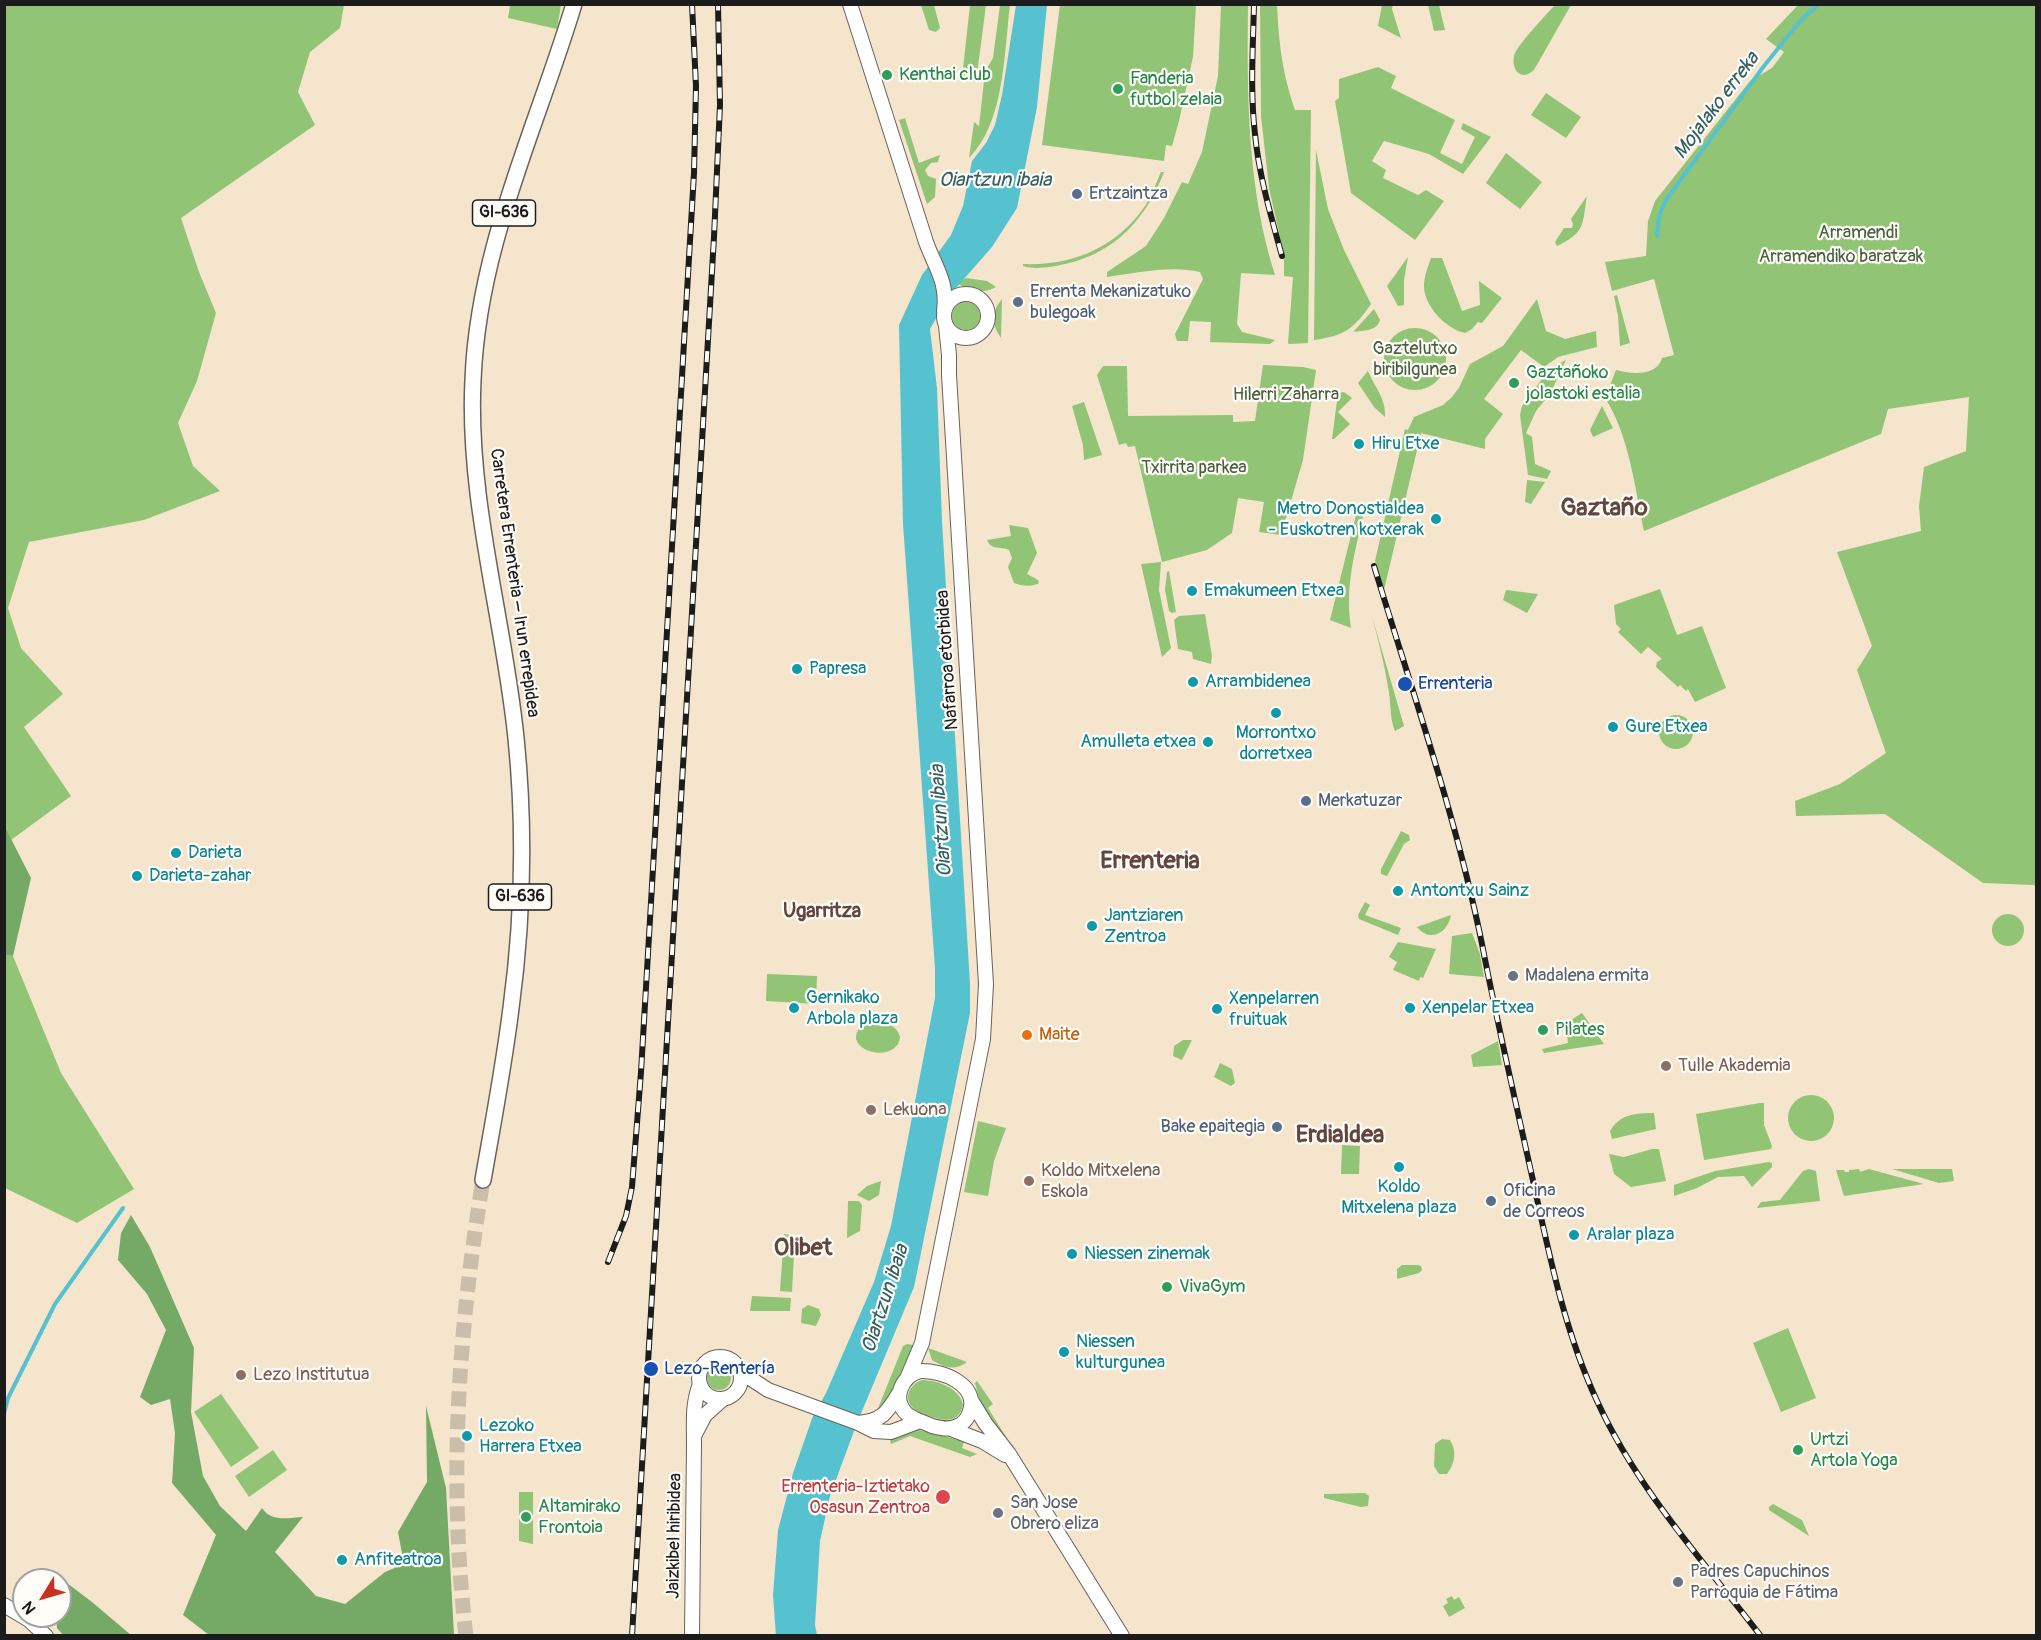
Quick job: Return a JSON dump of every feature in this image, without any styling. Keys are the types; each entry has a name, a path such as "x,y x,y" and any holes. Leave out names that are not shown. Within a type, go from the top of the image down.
{"main road":[{"name":"Carretera Errenteria – Irun errepidea","path":"483,1180 511,1008 519,936 521,863 516,740 475,464 472,408 475,350 482,299 494,244 574,4"},
{"path":"850,4 926,242 942,276 945,293 944,310 946,326 951,333 964,338 973,337 986,325 988,314 982,300 974,295 965,294 954,297 944,310"},
{"path":"942,276 965,294"},
{"name":"Nafarroa etorbidea","path":"908,1376 922,1343 983,1039 986,998 946,326"},
{"path":"949,365 964,338"},
{"path":"922,1343 925,1359 933,1372"},
{"path":"768,1390 751,1390 717,1398 706,1394 700,1384 701,1369 704,1364 714,1358 726,1358 739,1371 768,1390 874,1431 885,1433 920,1421"},
{"path":"694,1436 705,1415 728,1396 740,1382 739,1371"},
{"path":"858,1423 881,1418 888,1412 908,1376 920,1371 933,1372 961,1383 969,1394 972,1407 967,1419 951,1429"},
{"name":"Jaizkibel hiribidea","path":"692,1635 693,1410 700,1384"},
{"path":"899,1393 904,1412 920,1421 951,1429 993,1446 1012,1461"},
{"path":"971,1400 1122,1635"},
{"path":"4,1605 29,1620 46,1635"}],"green space":[{"path":"5,5 344,5 340,28 310,52 298,92 315,125 181,218 216,313 197,381 178,423 193,466 220,491 144,520 29,542 8,608 21,648 63,694 24,727 71,796 11,840 5,827"},
{"path":"510,5 561,5 557,29 508,18"},
{"path":"921,5 934,5 940,28 936,32 929,30"},
{"path":"970,5 986,5 976,82 962,78"},
{"path":"1000,5 1010,5 1001,86 990,126 981,143 969,158 974,122 979,126 985,72 993,58"},
{"name":"Fanderia futbol zelaia","path":"1060,5 1196,5 1193,57 1179,121 1172,146 1166,145 1164,161 1042,145"},
{"path":"1221,5 1248,5 1249,107 1254,175 1266,242 1275,275 1241,273 1237,324 1242,332 1275,340 1270,344 1210,342 1211,322 1190,321 1188,341 1177,341 1175,334 1203,279 1200,272 1166,269 1107,277 1107,272 1146,246 1164,218 1182,182 1188,184 1202,152 1218,76"},
{"path":"1260,5 1277,5 1282,58 1295,110 1311,110 1308,343 1288,343 1293,277 1284,276 1284,255 1269,188 1261,116"},
{"path":"1382,5 1393,5 1392,9 1401,38 1378,26"},
{"path":"1428,5 1439,5 1445,30 1434,31"},
{"path":"1555,5 1571,5 1534,70 1521,75 1514,66 1516,51"},
{"name":"Arramendi","path":"1798,5 2036,5 2036,886 1983,883 1885,814 1796,816 1795,801 1840,784 1886,753 1857,670 1872,646 1837,552 1921,531 1919,506 1924,467 1966,451 1969,397 1888,409 1881,434 1644,531 1626,445 1605,398 1616,370 1642,373 1655,368 1662,358 1674,355 1654,279 1612,291 1605,262 1646,256 1648,221 1655,201 1750,81 1772,68 1784,52 1766,39"},
{"path":"1378,67 1396,76 1391,88 1455,120 1440,153 1462,164 1475,137 1461,129 1463,123 1491,137 1463,174 1429,154 1384,141 1372,161 1386,170 1383,178 1418,195 1426,190 1444,201 1415,240 1351,193 1335,101 1339,98 1339,79"},
{"path":"1546,93 1581,117 1566,138 1531,115"},
{"path":"905,118 919,163 940,155 938,162 931,163 925,170 928,176 936,179 935,197 927,204 899,120"},
{"path":"1316,150 1328,209 1344,250 1371,304 1359,320 1347,330 1314,340"},
{"path":"1506,153 1542,182 1520,209 1486,183"},
{"path":"1161,172 1164,172 1148,205 1138,219 1114,242 1099,252 1065,264 1038,268 1023,266 1023,264 1059,262 1075,258 1107,243 1121,233 1145,206"},
{"path":"1587,196 1583,221 1578,232 1557,246 1555,242 1564,228 1572,228 1571,219"},
{"path":"1408,257 1404,280 1404,305 1398,306 1387,286"},
{"path":"1431,258 1442,258 1462,311 1480,305 1479,281 1502,298 1482,323 1478,322 1465,333 1451,327 1437,316 1428,301 1424,286"},
{"path":"966,278 987,281 996,287 981,291 956,283"},
{"path":"1617,295 1630,343 1620,346 1614,296"},
{"path":"1002,299 1001,338 995,328 994,313"},
{"path":"1537,299 1546,331 1565,339 1596,331 1597,347 1558,357 1544,367 1521,350 1484,399 1503,414 1485,439 1485,449 1421,433 1384,590 1375,561 1405,429 1408,430 1414,417 1443,405 1451,398 1459,388 1470,364 1503,346"},
{"path":"966,302 976,306 980,316 976,326 966,330 956,326 952,316 956,306"},
{"path":"1374,309 1380,320 1376,327 1353,332"},
{"name":"Gaztelutxo biribilgunea","path":"1415,328 1427,330 1437,337 1444,347 1446,359 1444,371 1437,381 1427,388 1415,390 1403,388 1393,381 1386,371 1384,359 1386,347 1393,337 1403,330"},
{"path":"1566,360 1550,394 1536,411 1526,433 1532,437 1535,464 1551,471 1547,479 1528,475 1520,415 1522,406 1550,368"},
{"name":"Txirrita parkea","path":"1263,365 1316,370 1303,460 1281,535 1259,532 1264,502 1238,498 1232,533 1207,550 1162,562 1135,446 1128,447 1126,443 1119,445 1097,375 1103,366 1127,366 1128,416 1233,415 1233,422 1255,421"},
{"path":"1368,371 1382,399 1385,417 1374,407 1358,383"},
{"path":"1344,392 1352,398 1338,412 1350,424 1332,439 1338,393"},
{"path":"1084,402 1102,455 1084,460 1083,445 1072,406"},
{"path":"1602,406 1613,428 1593,437 1590,430"},
{"path":"1527,480 1545,482 1531,504 1525,502"},
{"path":"1356,515 1363,516 1350,585 1351,628 1330,620"},
{"path":"1009,525 1028,528 1037,553 1027,574 1039,583 1027,586 1014,583 1008,567 1012,558 1009,550 994,547 987,540 1011,536"},
{"path":"1161,562 1159,590 1171,648 1162,657 1141,564"},
{"path":"1169,571 1176,612 1172,613 1169,611 1165,590"},
{"path":"1660,589 1677,635 1702,626 1726,688 1695,702 1688,689 1686,691 1680,685 1678,687 1656,667 1657,662 1662,659 1648,647 1641,654 1618,632 1621,629 1616,624 1614,605"},
{"path":"1506,590 1538,594 1527,613 1503,600"},
{"path":"1371,613 1404,726 1395,731 1379,643"},
{"path":"1205,614 1212,656 1211,664 1193,659 1192,652 1178,649 1174,620 1179,616"},
{"path":"1676,715 1688,720 1693,732 1688,744 1676,749 1664,744 1659,732 1664,720"},
{"path":"5,827 31,878 13,956 5,955"},
{"path":"1401,831 1409,835 1410,840 1404,844 1387,876 1381,874 1381,869"},
{"path":"1365,902 1370,905 1365,915 1401,928 1398,935 1359,919 1358,915"},
{"path":"2008,914 2020,918 2024,930 2020,942 2008,946 1996,942 1992,930 1996,918"},
{"path":"1451,915 1446,927 1438,934 1427,934 1417,927"},
{"path":"1472,933 1480,954 1484,977 1449,974 1452,936"},
{"path":"1398,942 1436,949 1423,978 1420,977 1419,981 1393,970 1397,962 1389,957"},
{"path":"5,955 13,956 61,1073 134,1189 77,1223 5,1188"},
{"path":"767,974 817,976 816,1004 766,1001"},
{"path":"1582,1013 1604,1044 1544,1053 1542,1049 1568,1043 1565,1024"},
{"path":"870,1023 892,1026 898,1032 900,1037 894,1049 880,1053 872,1052 860,1045 856,1039 857,1033 860,1028"},
{"path":"1183,1040 1192,1040 1182,1060 1173,1056 1174,1046"},
{"path":"1498,1041 1502,1065 1473,1067 1471,1055"},
{"path":"1220,1063 1232,1069 1235,1083 1231,1086 1214,1077"},
{"path":"1811,1095 1827,1102 1834,1118 1827,1134 1811,1141 1795,1134 1788,1118 1795,1102"},
{"path":"1764,1103 1764,1125 1771,1149 1704,1160 1696,1114"},
{"path":"1654,1113 1656,1129 1612,1139 1610,1131 1619,1121 1635,1114"},
{"path":"978,1121 1006,1128 994,1161 988,1196 964,1192"},
{"path":"1342,1145 1360,1146 1359,1174 1341,1174"},
{"path":"1659,1149 1666,1181 1631,1187 1614,1174 1609,1154 1624,1157"},
{"path":"1772,1163 1772,1167 1752,1187 1744,1176 1718,1177 1674,1196 1674,1185 1715,1171"},
{"path":"1809,1169 1816,1171 1820,1201 1757,1208 1761,1202 1780,1200 1803,1171"},
{"path":"1859,1169 1860,1172 1869,1169 1924,1184 1844,1196 1836,1170 1849,1172 1849,1170"},
{"path":"1892,1169 1952,1169 1954,1181 1939,1183"},
{"path":"881,1181 879,1195 869,1201 857,1195 867,1186"},
{"path":"848,1201 859,1201 862,1205 860,1231 847,1238"},
{"path":"131,1215 150,1247 194,1348 191,1412 203,1476 220,1506 246,1531 262,1508 275,1517 303,1517 275,1552 316,1596 345,1604 385,1572 404,1564 398,1532 427,1482 426,1406 446,1488 454,1635 209,1635 183,1615 216,1535 172,1483 175,1433 170,1399 151,1405 140,1397 166,1330 147,1294 118,1260 121,1233"},
{"path":"784,1234 795,1236 792,1292 780,1291"},
{"path":"1402,1265 1418,1265 1422,1270 1419,1273 1397,1279 1397,1269"},
{"path":"752,1296 791,1298 790,1311 750,1311"},
{"path":"808,1305 819,1309 821,1315 816,1326 801,1323 802,1309"},
{"path":"1788,1328 1816,1398 1781,1412 1753,1343"},
{"path":"913,1345 911,1358 898,1379 886,1406 877,1411 903,1346"},
{"path":"928,1348 967,1362 958,1367 946,1367 932,1360"},
{"path":"719,1366 724,1367 730,1373 730,1383 724,1389 719,1390 714,1389 708,1383 707,1378 708,1373 714,1367"},
{"path":"922,1380 941,1383 953,1390 963,1405 958,1415 950,1420 940,1419 914,1409 909,1403 908,1395 912,1387"},
{"path":"977,1381 993,1404 988,1408 1008,1440 986,1414 975,1383"},
{"path":"221,1394 259,1448 231,1467 194,1412"},
{"path":"916,1429 964,1442 962,1448 977,1454 970,1457 910,1436 891,1444 892,1437"},
{"path":"1442,1439 1450,1440 1454,1449 1452,1466 1447,1474 1439,1474 1434,1466 1435,1444"},
{"path":"273,1450 287,1470 249,1497 235,1476"},
{"name":"Altamirako Frontoia","path":"519,1492 533,1492 533,1544 519,1541"},
{"path":"1365,1493 1369,1496 1368,1506 1361,1507 1324,1498 1324,1494"},
{"path":"1773,1504 1802,1520 1809,1536 1769,1510"},
{"path":"72,1587 131,1635 63,1635 57,1628 72,1628"},
{"path":"1452,1596 1454,1600 1459,1597 1465,1608 1449,1617 1443,1606 1448,1603 1446,1599"}],"water":[{"name":"Oiartzun ibaia","path":"1016,5 1047,5 1037,107 1017,208 992,247 949,296 930,329 937,388 942,521 970,1013 914,1287 857,1423 830,1496 820,1541 815,1625 817,1635 776,1636 773,1595 778,1530 793,1473 813,1416 826,1393 874,1282 891,1226 935,998 935,968 903,524 899,325 922,275 951,235 963,206 972,161 986,143 995,125"}],"waterway":[{"name":"Mojalako erreka","path":"1657,236 1659,216 1666,200 1764,66 1800,21 1819,4"},
{"path":"4,1414 8,1398 55,1304 123,1208"}],"tunnel":[{"path":"466,1636 458,1521 458,1407 467,1293 483,1180"}],"railway":[{"path":"608,1262 626,1216 632,1187 641,1072 694,173 696,86 692,4"},
{"path":"632,1636 714,237 720,105 718,4"},
{"path":"1254,4 1253,118 1262,181 1282,256"},
{"path":"1374,566 1460,849 1551,1263 1586,1376 1614,1434 1651,1494 1760,1635"}],"place":[{"name":"Kenthai club","path":"887,75"},
{"name":"Fanderia futbol zelaia","path":"1118,89"},
{"name":"Ertzaintza","path":"1077,194"},
{"name":"Errenta Mekanizatuko bulegoak","path":"1018,302"},
{"name":"Gaztañoko jolastoki estalia","path":"1514,383"},
{"name":"Hiru Etxe","path":"1359,444"},
{"name":"Metro Donostialdea - Euskotren kotxerak","path":"1436,519"},
{"name":"Emakumeen Etxea","path":"1192,591"},
{"name":"Papresa","path":"797,669"},
{"name":"Arrambidenea","path":"1193,682"},
{"name":"Errenteria","path":"1405,684"},
{"name":"Morrontxo dorretxea","path":"1276,713"},
{"name":"Gure Etxea","path":"1613,727"},
{"name":"Amulleta etxea","path":"1208,742"},
{"name":"Merkatuzar","path":"1306,801"},
{"name":"Darieta","path":"176,853"},
{"name":"Darieta-zahar","path":"137,876"},
{"name":"Antontxu Sainz","path":"1398,891"},
{"name":"Jantziaren Zentroa","path":"1092,926"},
{"name":"Madalena ermita","path":"1513,976"},
{"name":"Gernikako Arbola plaza","path":"794,1008"},
{"name":"Xenpelar Etxea","path":"1410,1008"},
{"name":"Xenpelarren fruituak","path":"1217,1009"},
{"name":"Pilates","path":"1543,1030"},
{"name":"Maite","path":"1027,1035"},
{"name":"Tulle Akademia","path":"1666,1066"},
{"name":"Lekuona","path":"871,1110"},
{"name":"Bake epaitegia","path":"1277,1127"},
{"name":"Koldo Mitxelena plaza","path":"1399,1167"},
{"name":"Koldo Mitxelena Eskola","path":"1029,1181"},
{"name":"Oficina de Correos","path":"1491,1201"},
{"name":"Aralar plaza","path":"1574,1235"},
{"name":"Niessen zinemak","path":"1072,1254"},
{"name":"VivaGym","path":"1167,1287"},
{"name":"Niessen kulturgunea","path":"1064,1352"},
{"name":"Lezo-Rentería","path":"651,1369"},
{"name":"Lezo Institutua","path":"241,1375"},
{"name":"Lezoko Harrera Etxea","path":"467,1436"},
{"name":"Urtzi Artola Yoga","path":"1798,1450"},
{"name":"Errenteria-Iztietako Osasun Zentroa","path":"943,1497"},
{"name":"San Jose Obrero eliza","path":"998,1513"},
{"name":"Altamirako Frontoia","path":"526,1517"},
{"name":"Anfiteatroa","path":"342,1560"},
{"name":"Padres Capuchinos Parroquia de Fátima","path":"1678,1582"}],"district":[{"name":"Gaztaño","path":"1604,509"},
{"name":"Errenteria","path":"1150,862"},
{"name":"Ugarritza","path":"822,912"},
{"name":"Erdialdea","path":"1340,1136"},
{"name":"Olibet","path":"803,1249"}],"park label":[{"name":"Arramendiko baratzak","path":"1841,257"},
{"name":"Hilerri Zaharra","path":"1286,395"}]}
